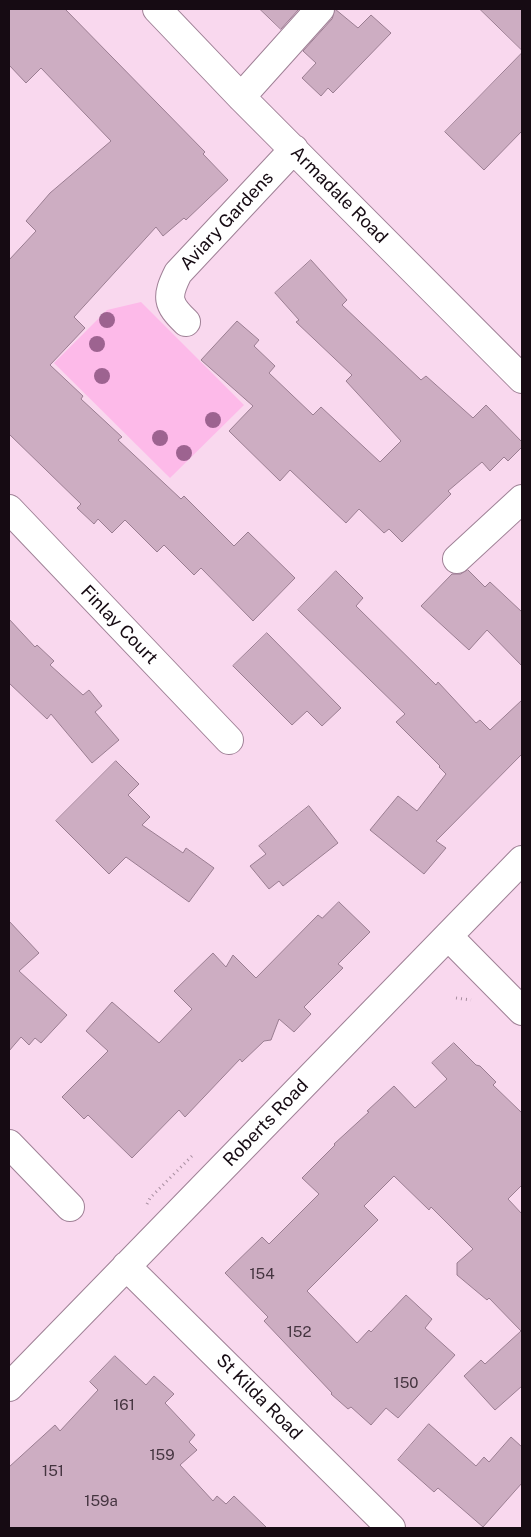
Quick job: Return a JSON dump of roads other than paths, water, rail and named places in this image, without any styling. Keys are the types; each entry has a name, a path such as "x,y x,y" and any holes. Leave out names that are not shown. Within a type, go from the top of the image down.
{"street":[{"name":"Armadale Road","path":"157,9 241,97 522,379"},
{"path":"241,97 320,9"},
{"name":"Aviary Gardens","path":"186,322 174,311 170,300 170,287 178,273 294,149"},
{"path":"457,559 522,499"},
{"name":"Finlay Court","path":"9,509 229,740"},
{"name":"Roberts Road","path":"9,1387 522,860"},
{"path":"448,936 522,1011"},
{"path":"9,1144 70,1207"},
{"name":"St Kilda Road","path":"126,1266 391,1528"}]}
